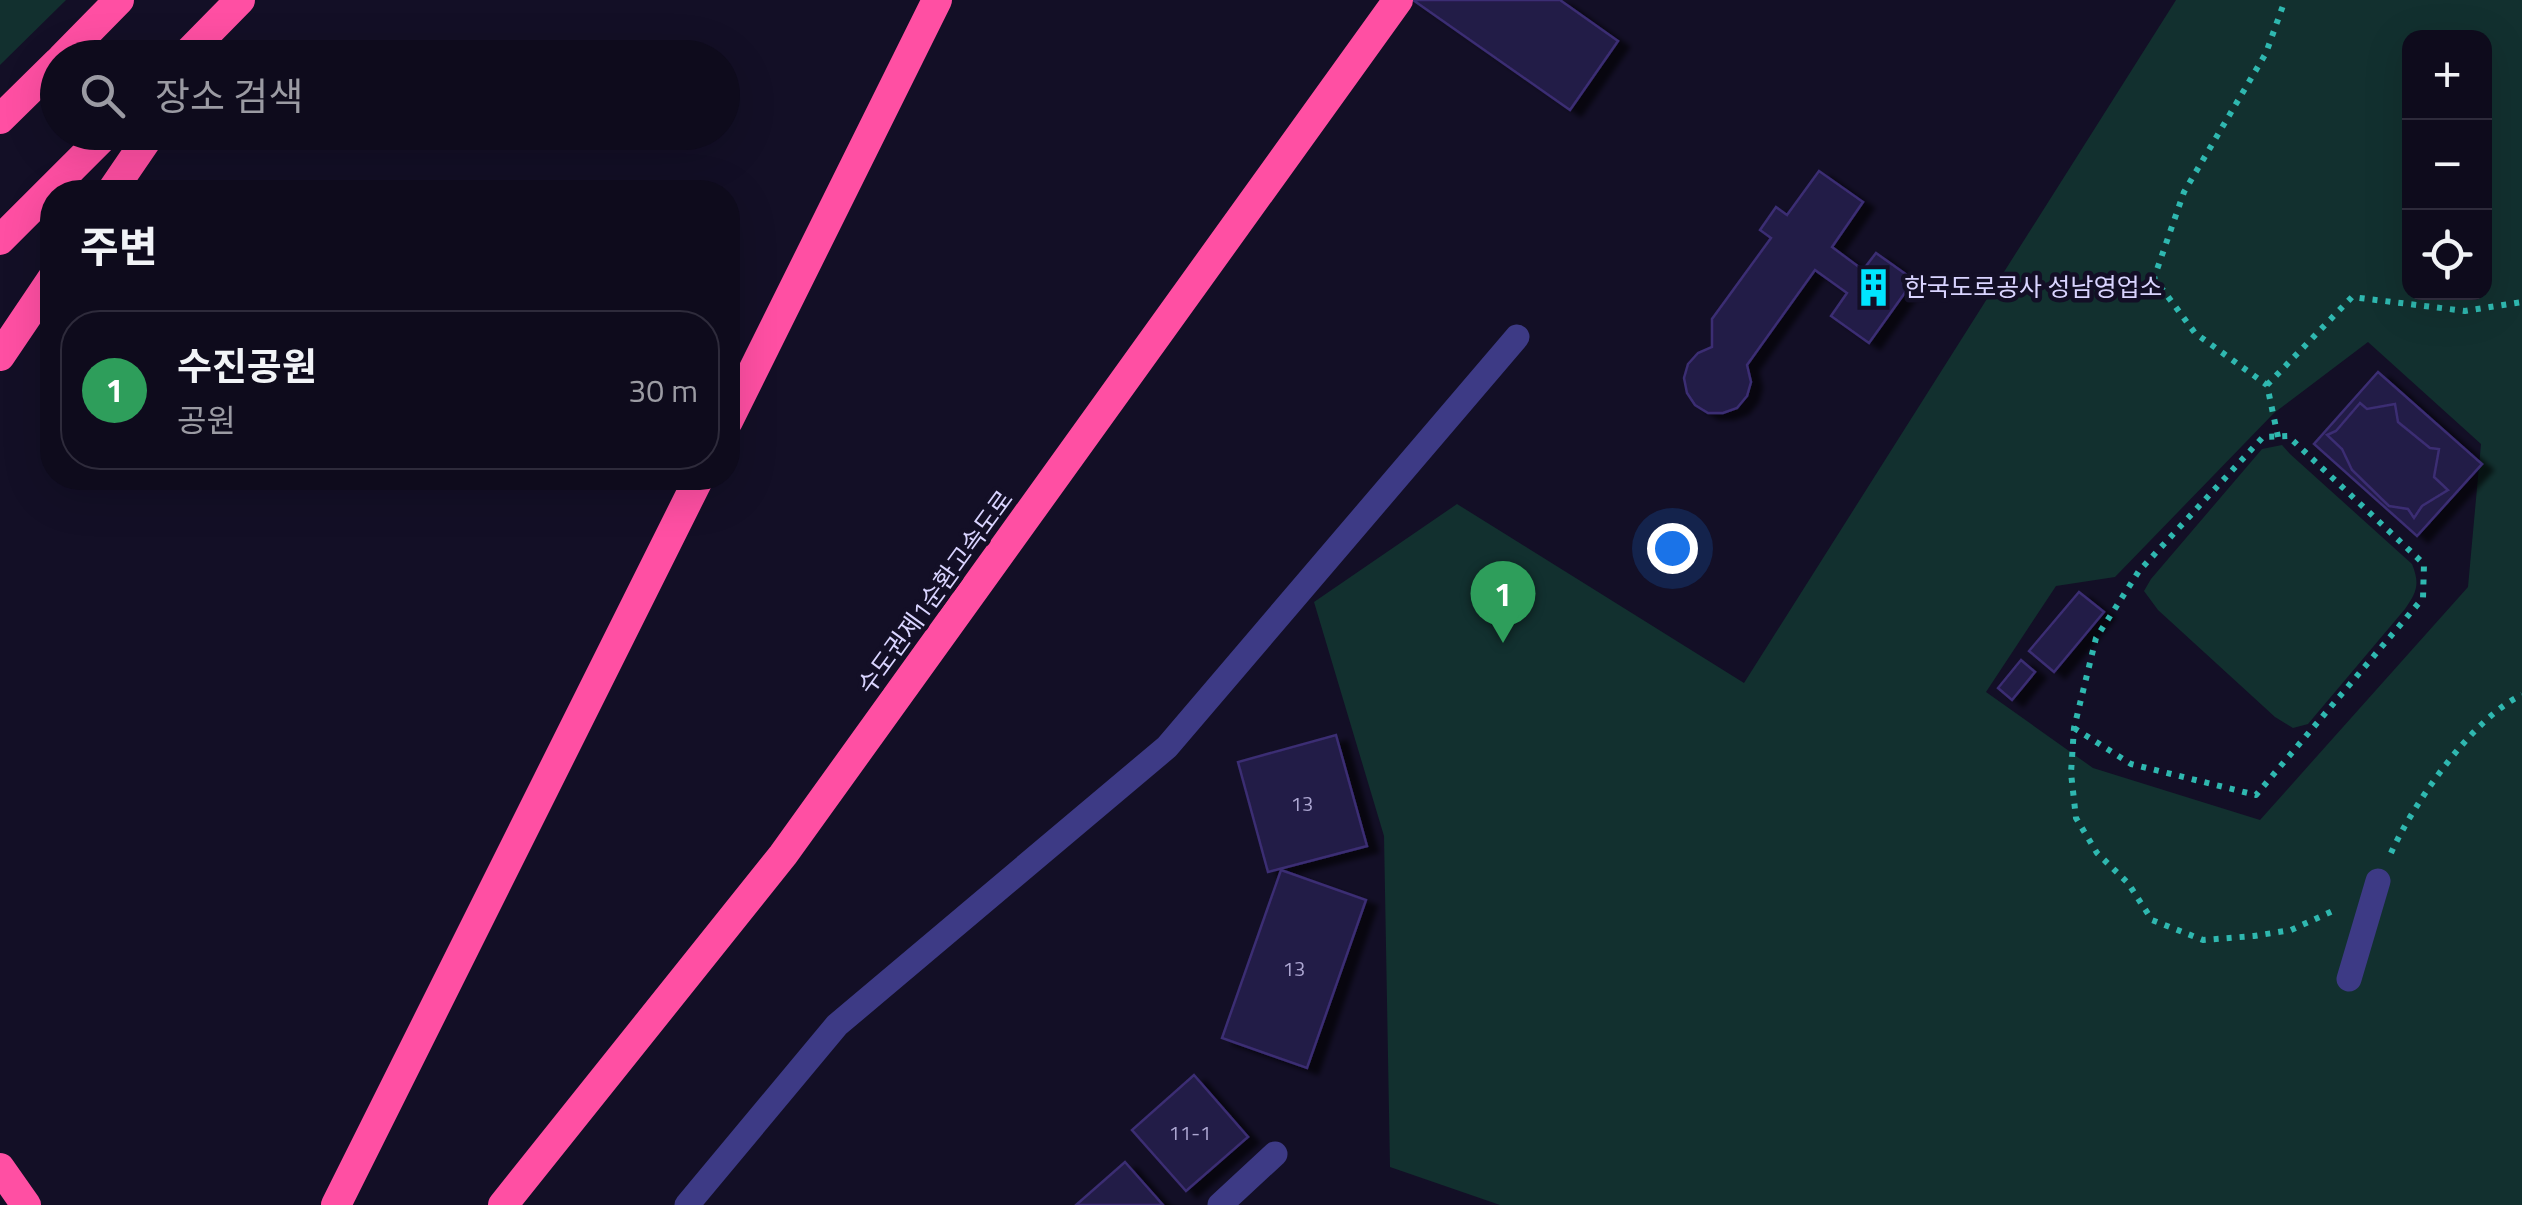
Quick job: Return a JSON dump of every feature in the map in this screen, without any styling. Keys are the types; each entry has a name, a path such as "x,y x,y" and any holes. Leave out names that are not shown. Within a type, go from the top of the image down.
{"highway":[{"path":"80,40 120,0"},
{"path":"201,40 241,0"},
{"path":"215,40 241,0"},
{"path":"740,397 938,0"},
{"name":"수도권제1순환고속도로","path":"504,1205 783,856 1398,0"},
{"path":"0,119 40,80"},
{"path":"60,180 90,150"},
{"path":"119,180 140,150"},
{"path":"0,240 40,200"},
{"path":"0,356 40,297"},
{"path":"336,1205 694,490"},
{"path":"0,1168 26,1205"}],"street":[{"path":"687,1205 837,1025 1167,747 1517,337"},
{"path":"2348,979 2378,881"},
{"path":"1220,1205 1275,1154"}],"path":[{"path":"2278,437 2267,384 2194,333 2154,278 2184,192 2266,52 2285,0"},
{"path":"2267,384 2352,297 2465,311 2522,302"},
{"path":"2074,728 2131,764 2256,794 2423,598 2424,564 2288,436 2262,437 2139,571 2096,638 2074,728 2071,774 2076,818 2098,853 2128,883 2152,920 2203,940 2292,930 2329,914 2378,881 2400,832 2431,783 2504,703 2522,695"}],"green space":[{"path":"0,0 66,0 0,65"},
{"path":"2176,0 2522,0 2522,1205 1500,1205 1390,1167 1384,836 1314,602 1457,504 1744,683","holes":["2368,342 2481,444 2468,587 2260,820 2093,768 1986,692 2056,586 2115,577 2274,413"]},
{"path":"2282,445 2412,564 2416,577 2415,593 2405,609 2308,724 2293,728 2275,717 2158,610 2144,591 2262,449"}],"building":[{"path":"1413,0 1560,0 1618,41 1570,110"},
{"name":"한국도로공사 성남영업소","path":"1819,171 1863,202 1832,247 1863,270 1876,253 1914,280 1869,343 1831,316 1847,293 1815,270 1747,365 1751,382 1747,396 1737,408 1708,413 1695,405 1687,393 1684,378 1688,364 1698,353 1712,347 1712,319 1771,238 1760,230 1776,207 1787,215"},
{"path":"2378,372 2482,464 2417,536 2314,444"},
{"path":"2360,403 2367,409 2395,404 2398,422 2430,448 2439,449 2434,477 2448,490 2422,506 2414,518 2408,509 2389,506 2352,470 2342,449 2327,435 2336,431"},
{"path":"2079,592 2104,612 2054,672 2029,651"},
{"path":"2021,660 2035,672 2012,700 1998,688"},
{"path":"1336,735 1367,846 1268,872 1238,762"},
{"path":"1281,870 1366,900 1307,1068 1222,1038"},
{"path":"1194,1075 1248,1137 1186,1191 1132,1130"},
{"path":"1125,1162 1163,1205 1076,1205"}],"place":[{"name":"한국도로공사 성남영업소","path":"1874,287"},
{"name":"수진공원","path":"1503,643"}]}
